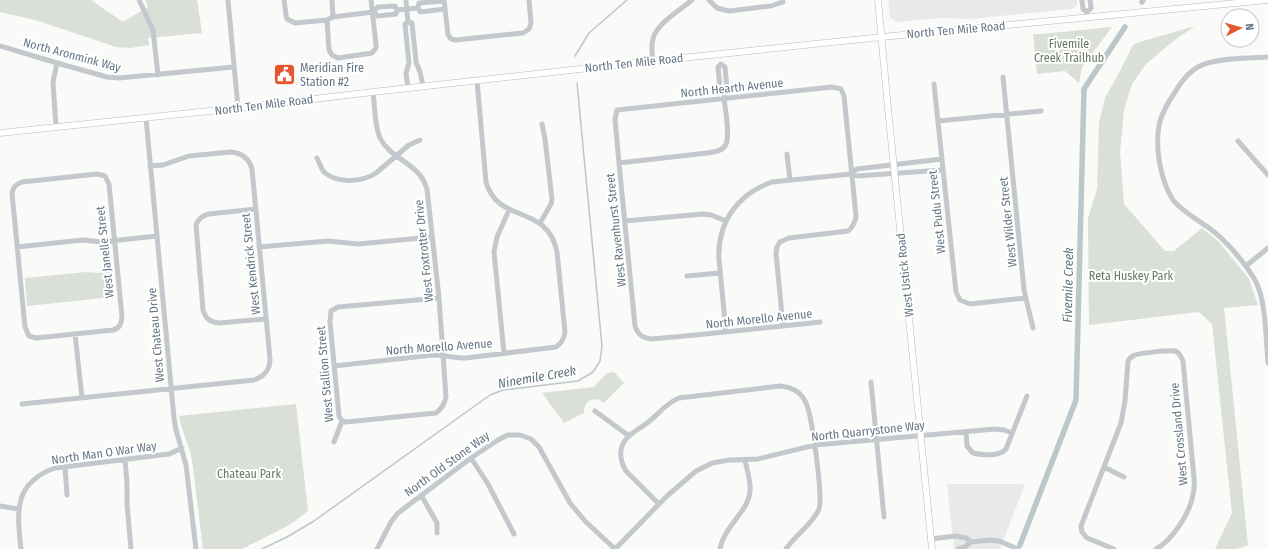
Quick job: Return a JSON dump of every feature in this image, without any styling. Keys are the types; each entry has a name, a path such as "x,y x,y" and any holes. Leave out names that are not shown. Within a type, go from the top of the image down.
{"main road":[{"name":"West Ustick Road","path":"878,0 932,549"},
{"name":"North Ten Mile Road","path":"0,134 423,86 1087,15 1268,0"}],"street":[{"path":"139,0 153,30 158,75"},
{"path":"228,0 238,108"},
{"path":"284,0 287,19 295,23 327,20 333,17 373,12 378,8 395,6 397,10"},
{"path":"332,0 333,17"},
{"path":"327,20 330,50 332,55 338,58 369,54 374,51 376,45 371,0"},
{"path":"405,0 408,22 405,24 409,63 406,73 408,88"},
{"path":"418,8 419,3 444,0 448,35 451,39 456,40 523,33 529,29 531,23 529,0"},
{"path":"653,61 652,46 656,31 661,25 692,0"},
{"path":"709,0 717,8 729,11 772,6 782,2"},
{"path":"1082,0 1083,8 1087,15"},
{"path":"1087,15 1091,8 1090,0"},
{"path":"397,10 418,8"},
{"path":"418,8 420,12 445,9"},
{"path":"373,12 378,16 396,14 397,10"},
{"path":"408,22 412,23 416,62 423,86"},
{"name":"North Aronmink Way","path":"0,46 113,78 124,79 234,67"},
{"path":"618,163 708,153 720,151 725,146 727,138 724,92 720,89 718,68 721,64 719,54"},
{"path":"1268,57 1214,61 1202,64 1191,71 1181,81 1166,106 1158,131 1161,174 1166,188 1174,201 1186,212 1219,236 1246,266 1256,282 1260,295 1268,363"},
{"path":"56,128 52,82 58,63"},
{"name":"West Wilder Street","path":"1003,77 1026,298 1034,328"},
{"path":"476,81 486,182 490,194 508,210 540,223 551,204 552,199 542,124"},
{"name":"West Pudu Street","path":"934,84 956,292 960,300 970,304 1026,298"},
{"name":"North Hearth Avenue","path":"617,110 832,87 841,89 844,96 852,174"},
{"name":"West Foxtrotter Drive","path":"342,420 346,422 436,412 445,404 446,397 428,195 425,184 415,170 387,148 378,133 376,127 374,92"},
{"name":"West Ravenhurst Street","path":"617,110 615,119 618,163 635,326 641,336 646,339 652,339"},
{"path":"938,121 1041,111"},
{"name":"West Chateau Drive","path":"146,118 171,388 176,430 186,464 196,549"},
{"path":"317,158 324,172 330,176 348,181 359,180 376,174 409,145 420,140"},
{"path":"1238,141 1268,175"},
{"name":"West Kendrick Street","path":"150,166 163,165 189,156 231,152 242,155 247,158 252,169 256,209 270,358 268,370 260,378 254,380 171,388"},
{"path":"787,154 790,180"},
{"path":"852,174 857,169 942,159"},
{"path":"726,332 719,248 726,221 738,204 746,196 756,189 772,182 852,174 857,176 943,170"},
{"name":"West Janelle Street","path":"17,247 12,193 14,187 22,182 97,174 105,176 109,184 122,317 120,326 113,330 75,334"},
{"path":"783,326 776,253 777,247 780,242 789,238 848,231 855,222 856,216 852,174"},
{"path":"256,209 209,214 199,219 196,224 203,310 208,320 214,323 266,319"},
{"path":"504,353 494,252 497,237 508,210"},
{"path":"625,221 703,214 711,215 726,221"},
{"name":"North Morello Avenue","path":"334,366 443,355 454,358 466,358 556,347 564,338 557,252 554,241 540,223"},
{"path":"82,398 75,334 36,338 29,336 24,327 17,247 83,240 101,242 157,236"},
{"path":"259,247 328,241 358,244 432,236"},
{"path":"1246,266 1268,248"},
{"path":"687,276 720,273"},
{"name":"West Stallion Street","path":"334,442 342,420 339,416 330,322 331,311 338,307 438,298"},
{"name":"North Morello Avenue","path":"652,339 820,322"},
{"name":"West Crossland Drive","path":"1104,467 1119,429 1123,412 1127,366 1130,357 1136,354 1170,351 1178,353 1183,361 1194,489 1190,506 1184,517 1170,538 1156,549"},
{"path":"871,382 884,517"},
{"path":"659,504 626,471 623,466 620,453 624,442 629,436 647,424 669,403 679,398 780,386 792,388 801,395 809,407 815,445 820,499 819,509 813,519 786,549"},
{"path":"22,404 171,388"},
{"path":"966,432 967,446 973,453 1003,453 1006,449 1027,396"},
{"path":"595,411 629,436"},
{"name":"North Quarrystone Way","path":"615,549 659,504 691,475 706,466 723,460 758,459 815,445 877,441 995,429 1012,433"},
{"name":"North Old Stone Way","path":"377,549 394,517 421,495 498,440 508,436 520,435 531,439 539,447 570,503 585,521 615,549"},
{"name":"North Man O War Way","path":"18,508 24,493 34,480 48,470 65,466 169,454 182,448"},
{"path":"471,458 488,484 514,534"},
{"path":"125,459 131,549"},
{"path":"720,549 727,530 746,505 749,497 750,485 745,460"},
{"path":"65,466 67,495"},
{"path":"1113,549 1087,538 1082,532 1081,526 1104,467 1124,477"},
{"path":"421,495 437,523 437,533"},
{"path":"0,506 18,508 21,549"},
{"path":"931,539 955,536 966,538 971,542"},
{"path":"958,549 971,542 990,540 998,541 1018,549"}],"shaded area":[{"path":"888,0 1077,0 1077,5 1072,9 971,19 942,18 897,22 890,17"},
{"path":"947,484 1025,484 1000,549 954,549"}],"green space":[{"path":"0,0 91,0 123,22 148,7 145,0 197,0 202,33 148,38 149,45 130,48 116,47 35,20 0,12"},
{"name":"Reta Huskey Park","path":"1195,26 1172,42 1146,64 1132,84 1124,110 1120,153 1124,204 1165,251 1174,251 1202,228 1219,242 1249,279 1258,305 1224,308 1248,545 1237,549 1215,549 1232,513 1212,324 1199,312 1089,325 1088,218 1097,189 1099,123 1105,98 1133,45"},
{"name":"Fivemile Creek Trailhub","path":"1112,27 1082,67 1079,83 1065,71 1037,74 1033,34"},
{"path":"86,272 110,272 113,297 27,306 25,278"},
{"path":"614,372 624,383 604,403 593,399 590,400 585,405 584,413 564,423 542,393 594,387 607,373"},
{"name":"Chateau Park","path":"296,404 308,511 291,524 242,549 203,549 192,460 179,416"}],"waterway":[{"name":"Ninemile Creek","path":"575,56 589,33 627,0"},
{"name":"Fivemile Creek","path":"1020,545 1076,400 1084,89 1125,27"},
{"name":"Ninemile Creek","path":"262,549 287,537 314,521 490,395 503,390 578,381 593,372 600,361 602,346 577,83"}],"place":[{"name":"Meridian Fire Station #2","path":"284,75"}]}
